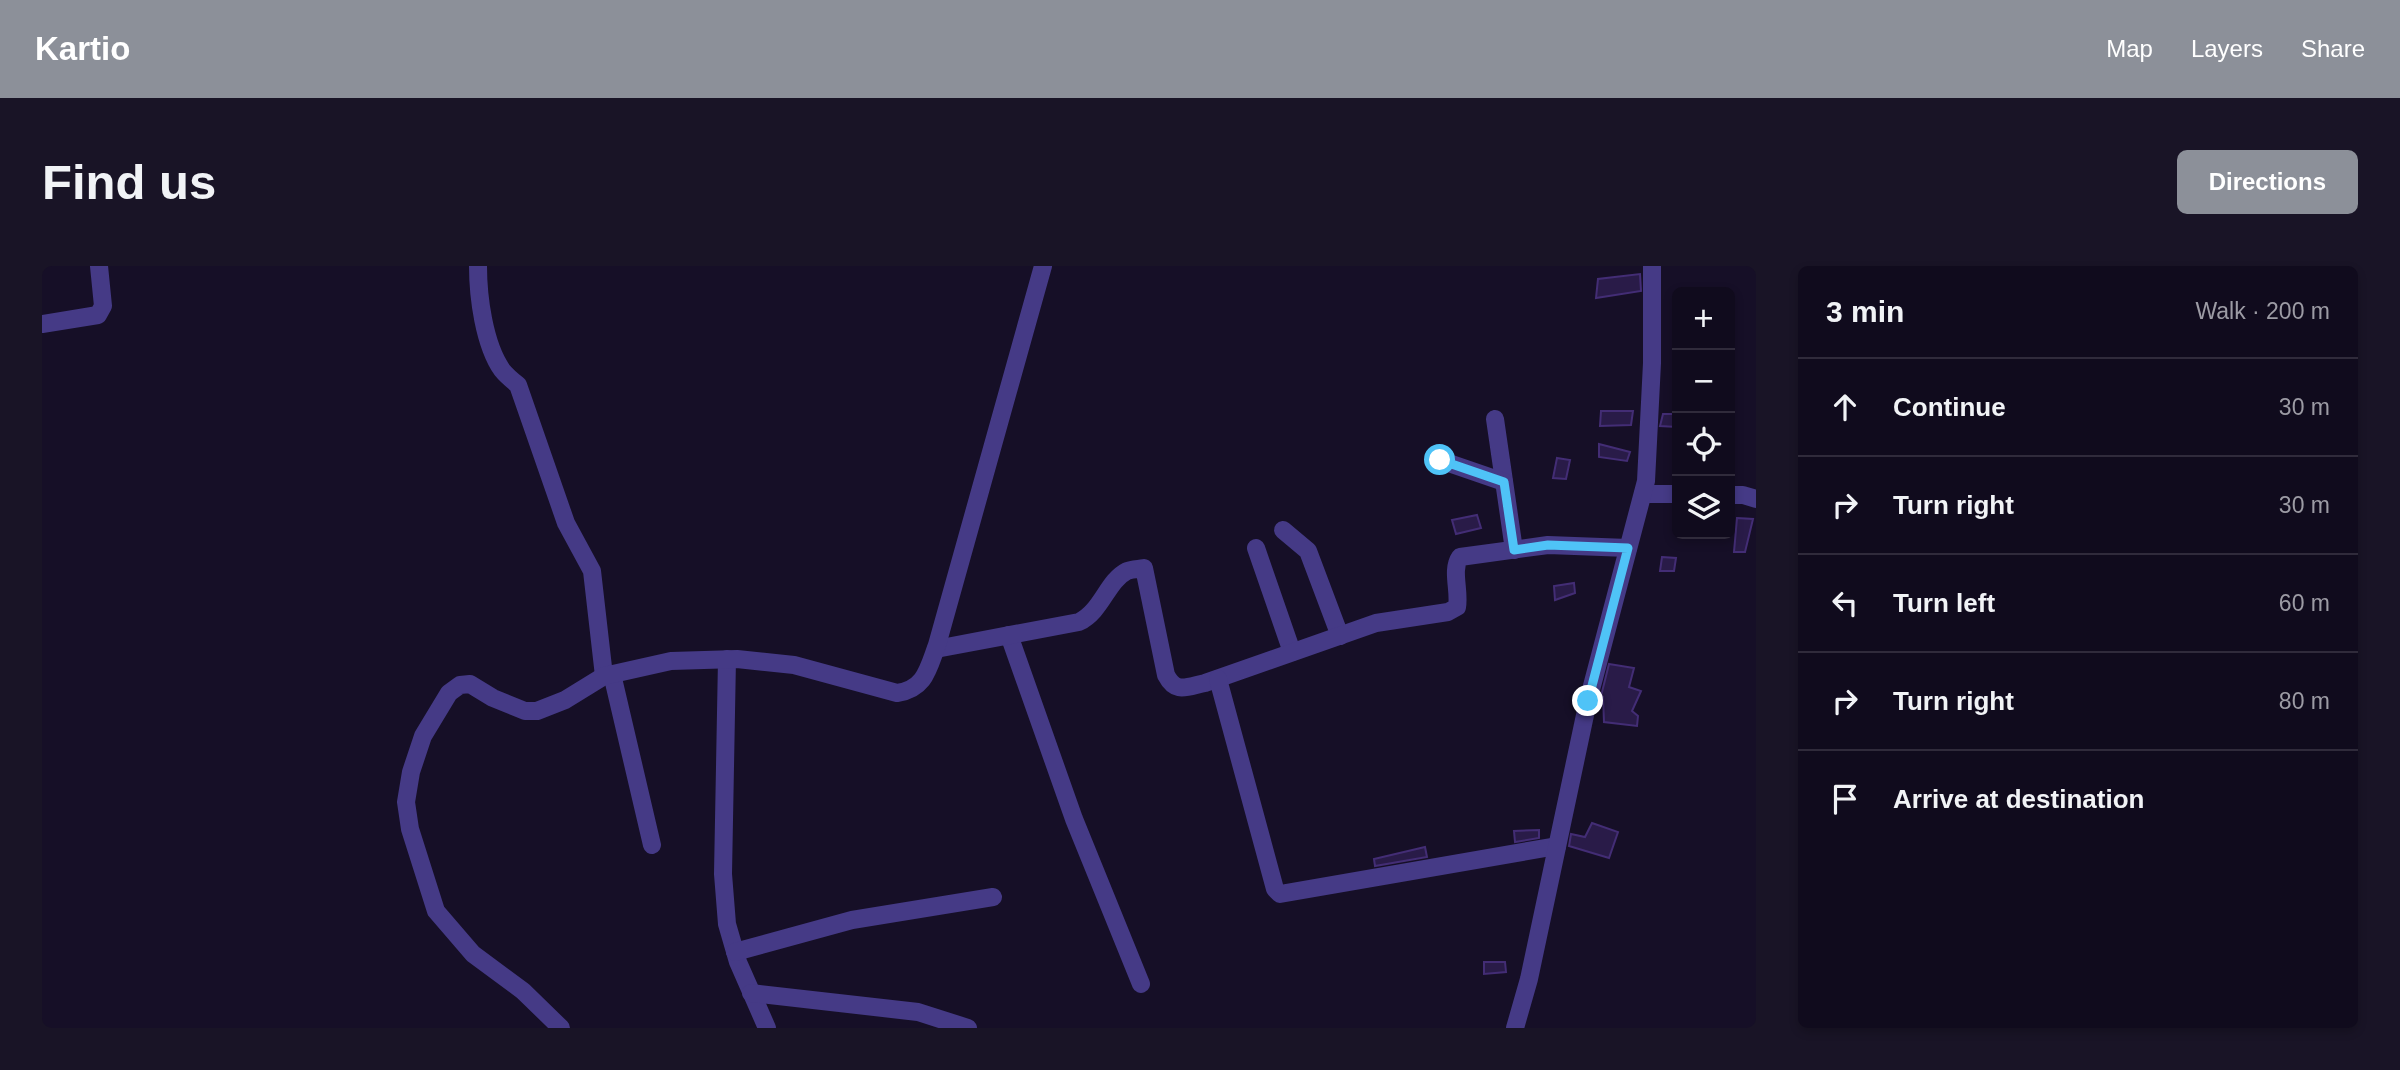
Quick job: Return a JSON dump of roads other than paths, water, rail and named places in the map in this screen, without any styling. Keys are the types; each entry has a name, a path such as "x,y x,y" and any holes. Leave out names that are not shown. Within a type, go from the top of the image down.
{"street":[{"path":"42,324 98,315 103,306 99,266"},
{"path":"478,266 478,298 489,339 502,370 518,385 566,523 592,571 608,675 652,845"},
{"path":"561,1028 523,991 474,954 436,911 410,829 406,802 411,772 423,737 449,694 460,685 470,684 493,698 525,711 537,712 565,700 608,675 671,661 727,659 794,664 897,693 911,691 922,681 936,649 1043,266"},
{"path":"1515,1028 1529,979 1588,701 1646,481 1652,363 1652,266"},
{"path":"1495,419 1514,550"},
{"path":"1440,460 1504,482"},
{"path":"1643,494 1672,494"},
{"path":"1735,495 1756,499"},
{"path":"1283,530 1308,551 1340,635"},
{"path":"936,649 1079,622 1089,618 1120,576 1129,570 1144,568 1166,675 1171,684 1180,688 1218,679 1376,623 1448,612 1457,607 1459,597 1455,565 1460,557 1548,545 1628,548"},
{"path":"1256,548 1292,652"},
{"path":"1009,635 1074,819 1142,984"},
{"path":"727,659 723,874 727,924 735,952 766,1028"},
{"path":"1218,679 1275,889 1280,894 1557,846"},
{"path":"735,952 852,920 993,897"},
{"path":"751,993 918,1012 968,1028"}]}
